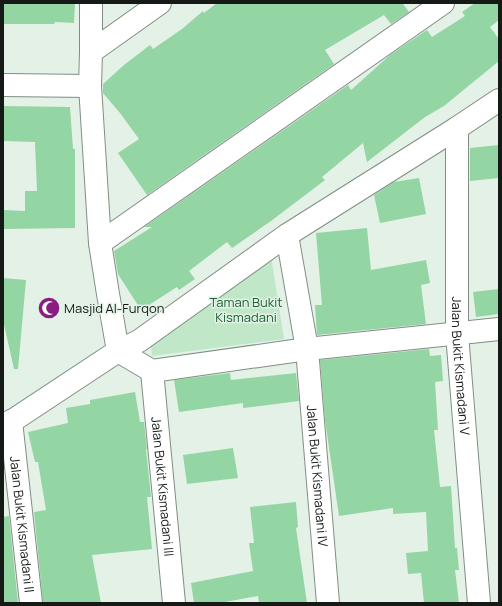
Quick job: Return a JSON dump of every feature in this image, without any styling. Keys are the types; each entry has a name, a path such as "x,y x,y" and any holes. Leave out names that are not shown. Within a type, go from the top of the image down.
{"street":[{"path":"91,3 90,86 100,243 118,351 152,371 307,349 499,329"},
{"path":"91,52 160,3"},
{"path":"100,243 443,3"},
{"path":"3,85 90,86"},
{"path":"7,424 118,351 139,341 287,235 499,100"},
{"name":"Jalan Bukit Kismadani V","path":"457,128 457,334 479,603"},
{"name":"Jalan Bukit Kismadani IV","path":"287,235 307,349 328,603"},
{"name":"Jalan Bukit Kismadani III","path":"152,371 174,603"},
{"name":"Jalan Bukit Kismadani II","path":"7,424 31,603"}],"green space":[{"name":"Taman Bukit Kismadani","path":"270,250 284,339 152,356 150,337"}],"building":[{"path":"3,3 75,3 74,23 55,22 54,24 3,24"},
{"path":"217,3 404,3 403,4 409,12 391,24 384,15 325,50 334,64 147,195 118,153 139,139 103,93 103,84 124,65 150,45 153,49 182,29 203,11 204,13"},
{"path":"475,3 499,3 499,20 490,27 499,39 499,61 444,106 425,117 367,162 363,143 322,177 325,180 271,221 232,248 227,242 189,271 195,279 179,290 177,287 141,310 118,274 114,251 152,227 144,227 348,85 351,90 390,55 427,30 432,37 465,16 462,12"},
{"path":"3,106 70,107 73,149 75,149 75,228 3,229 3,210 25,211 25,191 37,191 35,142 3,141"},
{"path":"499,145 499,178 470,181 470,148"},
{"path":"419,178 426,214 380,223 374,195 394,182"},
{"path":"367,228 371,270 426,260 430,283 421,285 426,324 317,335 315,305 322,305 316,233"},
{"path":"3,278 26,280 18,369 14,369 3,320"},
{"path":"499,289 499,314 476,317 473,292"},
{"path":"429,349 430,356 441,355 443,381 435,382 438,430 434,430 440,487 451,486 455,548 457,548 459,570 455,570 459,603 424,603 421,573 408,574 406,553 428,551 426,512 393,514 393,508 339,516 325,420 320,360"},
{"path":"230,373 231,380 296,373 299,401 243,408 243,403 179,412 174,380"},
{"path":"135,392 140,422 144,422 147,449 151,497 147,497 152,549 92,555 101,603 43,603 34,512 46,510 38,462 35,462 28,432 68,423 66,408 90,404 90,400"},
{"path":"233,448 238,478 187,484 183,455"},
{"path":"296,502 298,527 296,528 307,603 259,603 258,596 220,603 194,603 191,583 253,571 249,543 254,543 250,507"},
{"path":"9,516 18,603 3,603 3,517"}],"place":[{"name":"Masjid Al-Furqon","path":"49,308"}]}
